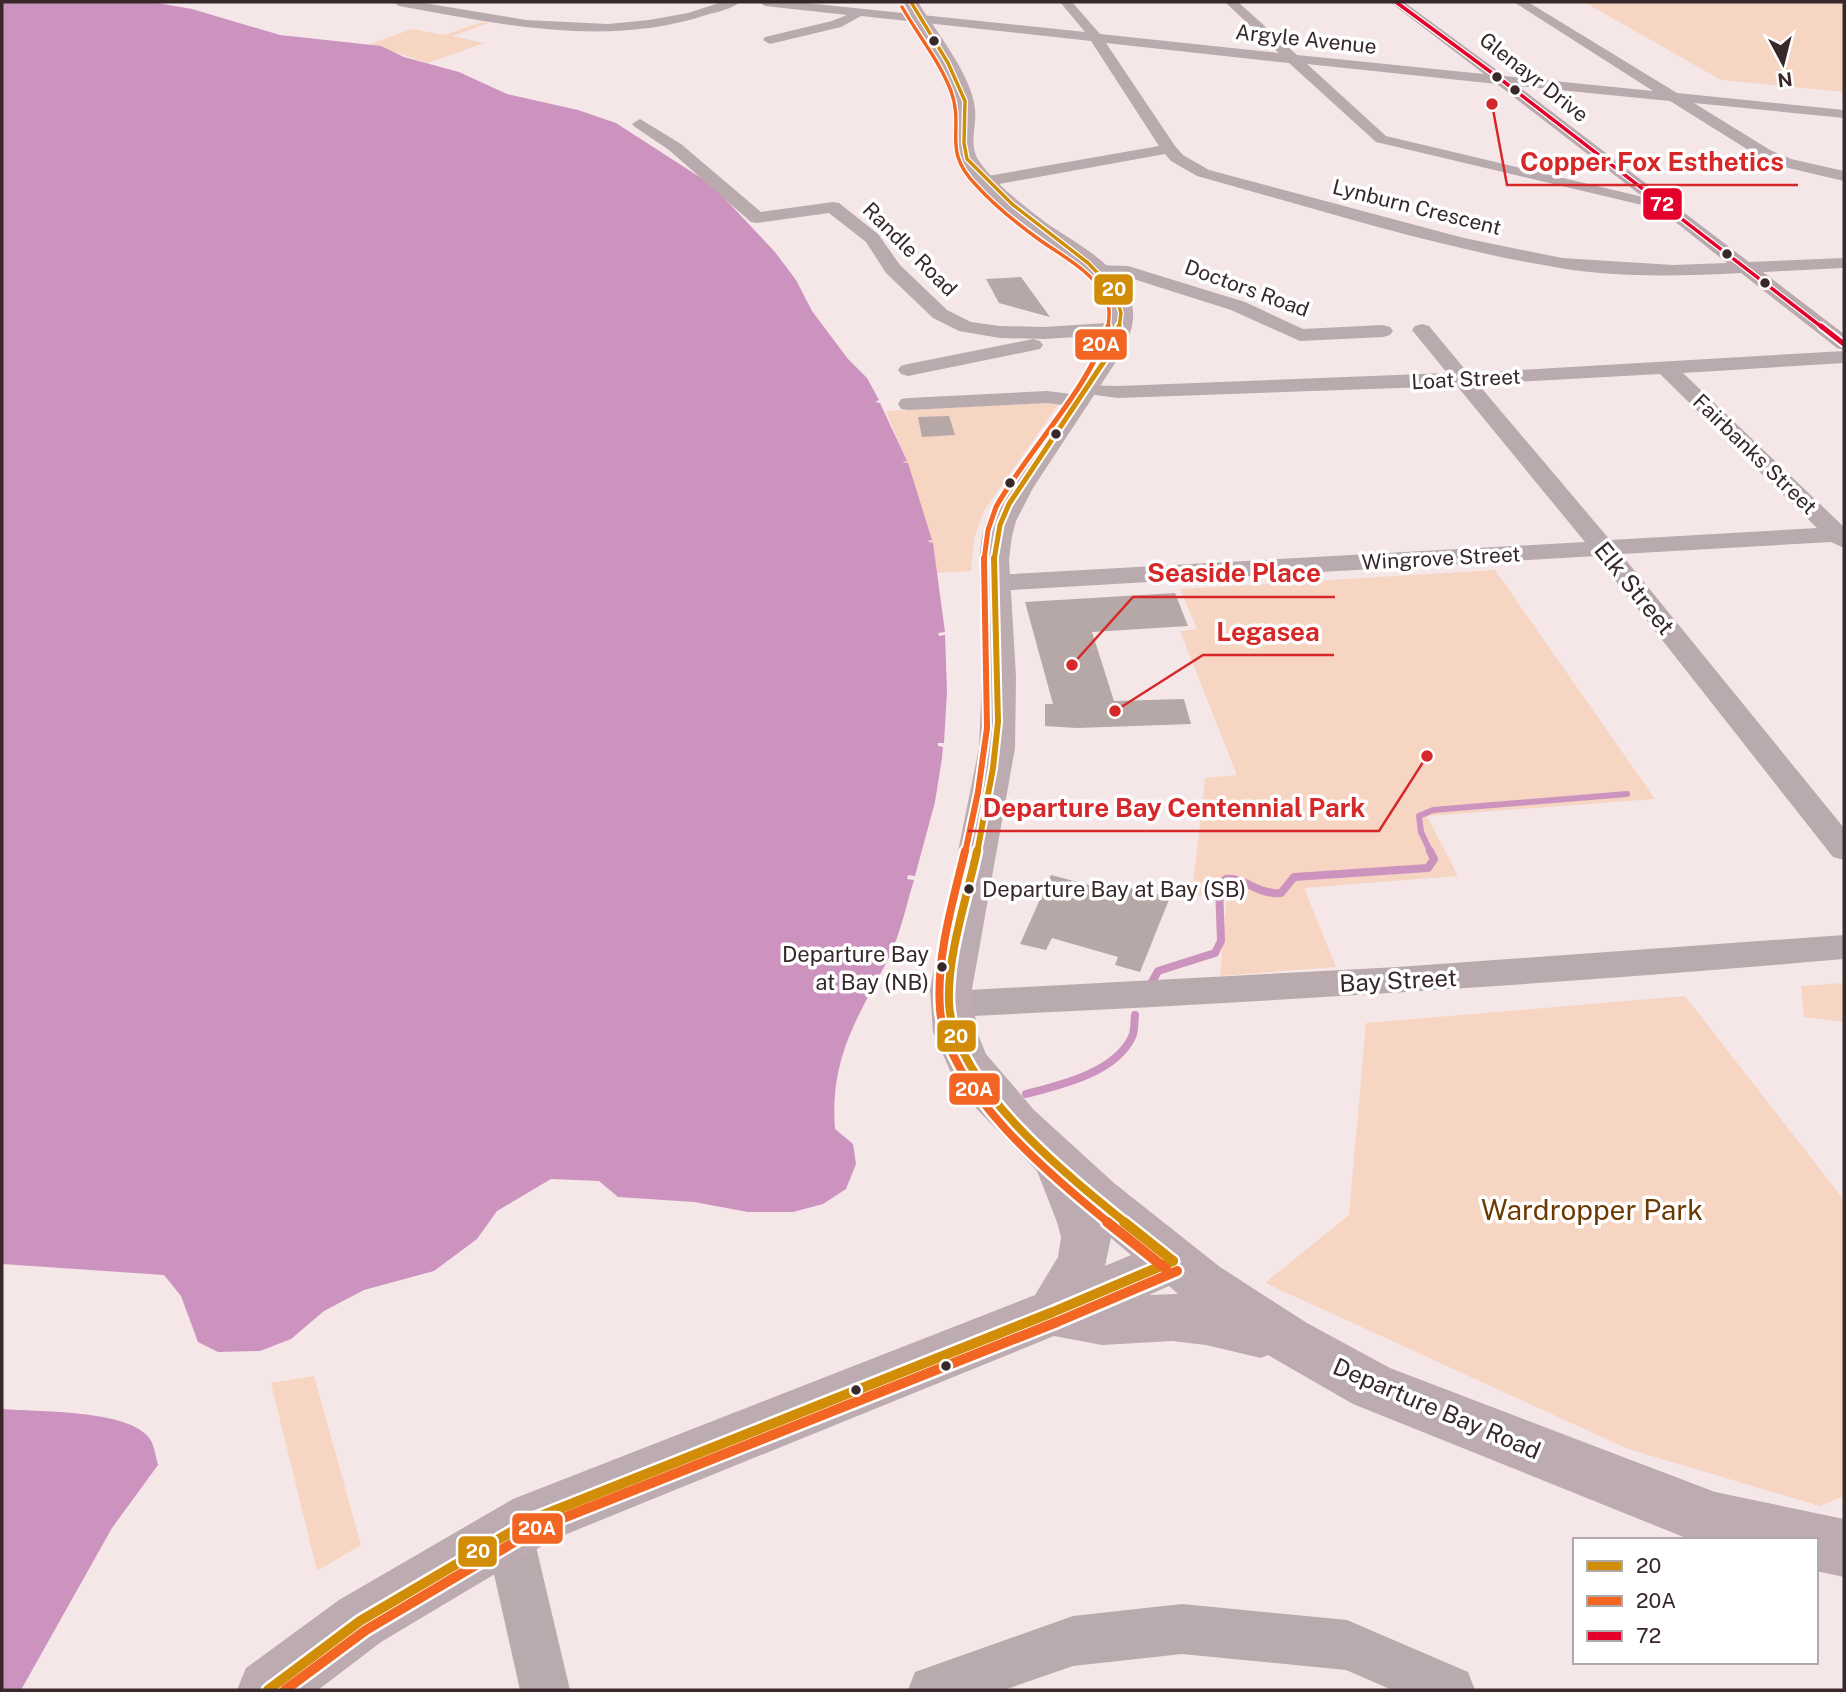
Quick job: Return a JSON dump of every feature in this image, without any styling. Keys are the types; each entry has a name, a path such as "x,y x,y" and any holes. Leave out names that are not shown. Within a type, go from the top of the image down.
{"main road":[{"path":"916,10 953,74 966,103 962,145 970,164 1025,216 1098,271 1115,291 1122,312 1122,327"},
{"name":"Departure Bay Road","path":"1122,327 1111,351 1019,488 1001,520 994,559 999,677 996,748 954,964 950,1004 955,1032 968,1063 991,1094 1057,1161 1173,1261 1243,1312 1289,1340 1372,1386 1714,1521 1795,1538"},
{"path":"1053,1312 1079,1266 1086,1247 1086,1234 1057,1161"},
{"path":"268,1690 360,1621 533,1519 1053,1312 1173,1261"},
{"path":"1053,1312 1102,1321 1172,1317 1206,1321 1289,1340"},
{"path":"1818,1542 1844,1548"}],"street":[{"path":"399,2 568,29 626,28 688,19 734,2"},
{"name":"Argyle Avenue","path":"765,2 863,12 916,10 1096,38 1844,114"},
{"name":"Lynburn Crescent","path":"1066,2 1096,38 1177,158 1203,173 1237,185 1513,255 1613,268 1673,271 1844,263"},
{"path":"1231,2 1381,139 1665,208"},
{"name":"Glenayr Drive","path":"1396,2 1503,81 1844,344"},
{"path":"1520,2 1764,153 1786,163 1844,176"},
{"path":"484,17 507,7"},
{"path":"770,40 836,24 863,12"},
{"path":"626,28 637,43"},
{"name":"Randle Road","path":"640,124 676,147 757,218 833,207 872,238 893,269 940,314 966,327 1000,332 1044,333 1122,327"},
{"path":"988,181 1169,149"},
{"name":"Doctors Road","path":"1098,271 1128,272 1238,306 1300,335 1383,331"},
{"path":"908,370 1122,327"},
{"name":"Elk Street","path":"1422,330 1604,549 1844,849"},
{"path":"986,354 999,399"},
{"name":"Loat Street","path":"909,404 1118,392 1465,379 1844,357"},
{"name":"Fairbanks Street","path":"1665,367 1842,537"},
{"name":"Wingrove Street","path":"995,583 1842,537"},
{"name":"Bay Street","path":"950,1004 1153,995 1640,965 1844,947"},
{"path":"509,1534 545,1690"},
{"path":"933,1690 1073,1641 1182,1629 1347,1645 1450,1690"}],"green space":[{"path":"1584,2 1844,2 1844,92 1721,80"},
{"path":"482,22 489,23 452,36 484,43 428,63 370,44 412,29 444,35"},
{"path":"1060,402 985,509 974,538 971,571 936,573 915,490 886,411"},
{"path":"1495,570 1655,799 1427,816 1458,876 1304,888 1336,967 1220,976 1227,894 1192,896 1205,778 1237,775 1180,631 1197,629 1180,589"},
{"path":"1844,983 1844,1022 1804,1017 1801,986"},
{"name":"Wardropper Park","path":"1685,996 1844,1200 1844,1496 1820,1506 1628,1449 1265,1283 1349,1215 1366,1023"},
{"path":"314,1376 361,1545 317,1571 271,1383"}],"shaded area":[{"path":"2,2 152,2 192,9 280,35 381,46 404,57 459,72 507,94 578,110 616,123 712,185 775,252 796,280 812,311 848,359 867,378 879,400 875,402 880,403 907,461 902,462 908,463 932,540 927,541 933,543 945,632 938,633 939,636 945,635 947,691 944,743 938,743 938,746 943,747 935,802 915,876 908,875 907,879 914,880 905,913 894,947 854,1025 840,1063 834,1105 835,1129 853,1144 856,1164 846,1189 823,1204 793,1212 748,1212 694,1202 618,1197 599,1181 551,1179 497,1211 477,1239 434,1271 364,1290 324,1311 291,1339 260,1351 218,1352 198,1342 181,1296 164,1275 2,1264"},
{"path":"2,1409 81,1414 123,1422 139,1429 150,1439 158,1465 112,1528 21,1690 2,1690"}],"building":[{"path":"1021,277 1050,317 999,303 986,279"},
{"path":"949,416 955,435 922,437 918,417"},
{"path":"1175,593 1188,626 1092,632 1114,701 1184,699 1191,724 1077,728 1045,726 1045,704 1053,704 1025,602"},
{"path":"1051,875 1104,889 1106,882 1170,897 1140,972 1115,965 1118,957 1052,938 1046,950 1020,944"}],"waterway":[{"path":"1431,853 1421,832 1419,816 1433,810 1627,794"},
{"path":"1152,982 1158,971 1215,953 1221,941 1219,887 1226,879 1281,893 1294,877 1428,868 1434,859 1431,853"},
{"path":"1026,1094 1085,1076 1113,1060 1132,1037 1135,1015"}],"transit line":[{"name":"20","path":"911,2 948,63 965,101 964,143 967,159 1012,204 1088,263 1114,290 1121,313 1111,351 1014,494 996,540 994,585 999,677 997,737 987,805 951,973 951,1018 955,1033 971,1065 993,1097 1020,1128 1082,1187 1173,1261"},
{"name":"72","path":"1396,2 1503,81 1844,344"},
{"name":"20A","path":"902,7 946,79 951,92 956,115 954,149 959,166 1003,211 1088,275 1099,286 1110,310 1108,329 1098,352 1007,487 988,530 983,584 987,728 978,792 944,951 940,989 942,1022 960,1067 982,1100 1009,1132 1073,1193 1166,1269"},
{"name":"20","path":"268,1690 360,1621 533,1519 1053,1312 1173,1261"},
{"name":"20A","path":"285,1690 366,1630 538,1528 1057,1322 1177,1271"}],"place":[{"name":"Copper Fox Esthetics","path":"1492,104"},
{"name":"Seaside Place","path":"1072,665"},
{"name":"Legasea","path":"1115,711"},
{"name":"Departure Bay Centennial Park","path":"1427,756"},
{"name":"Departure Bay at Bay (SB)","path":"969,889"},
{"name":"Departure Bay at Bay (NB)","path":"942,967"}]}
